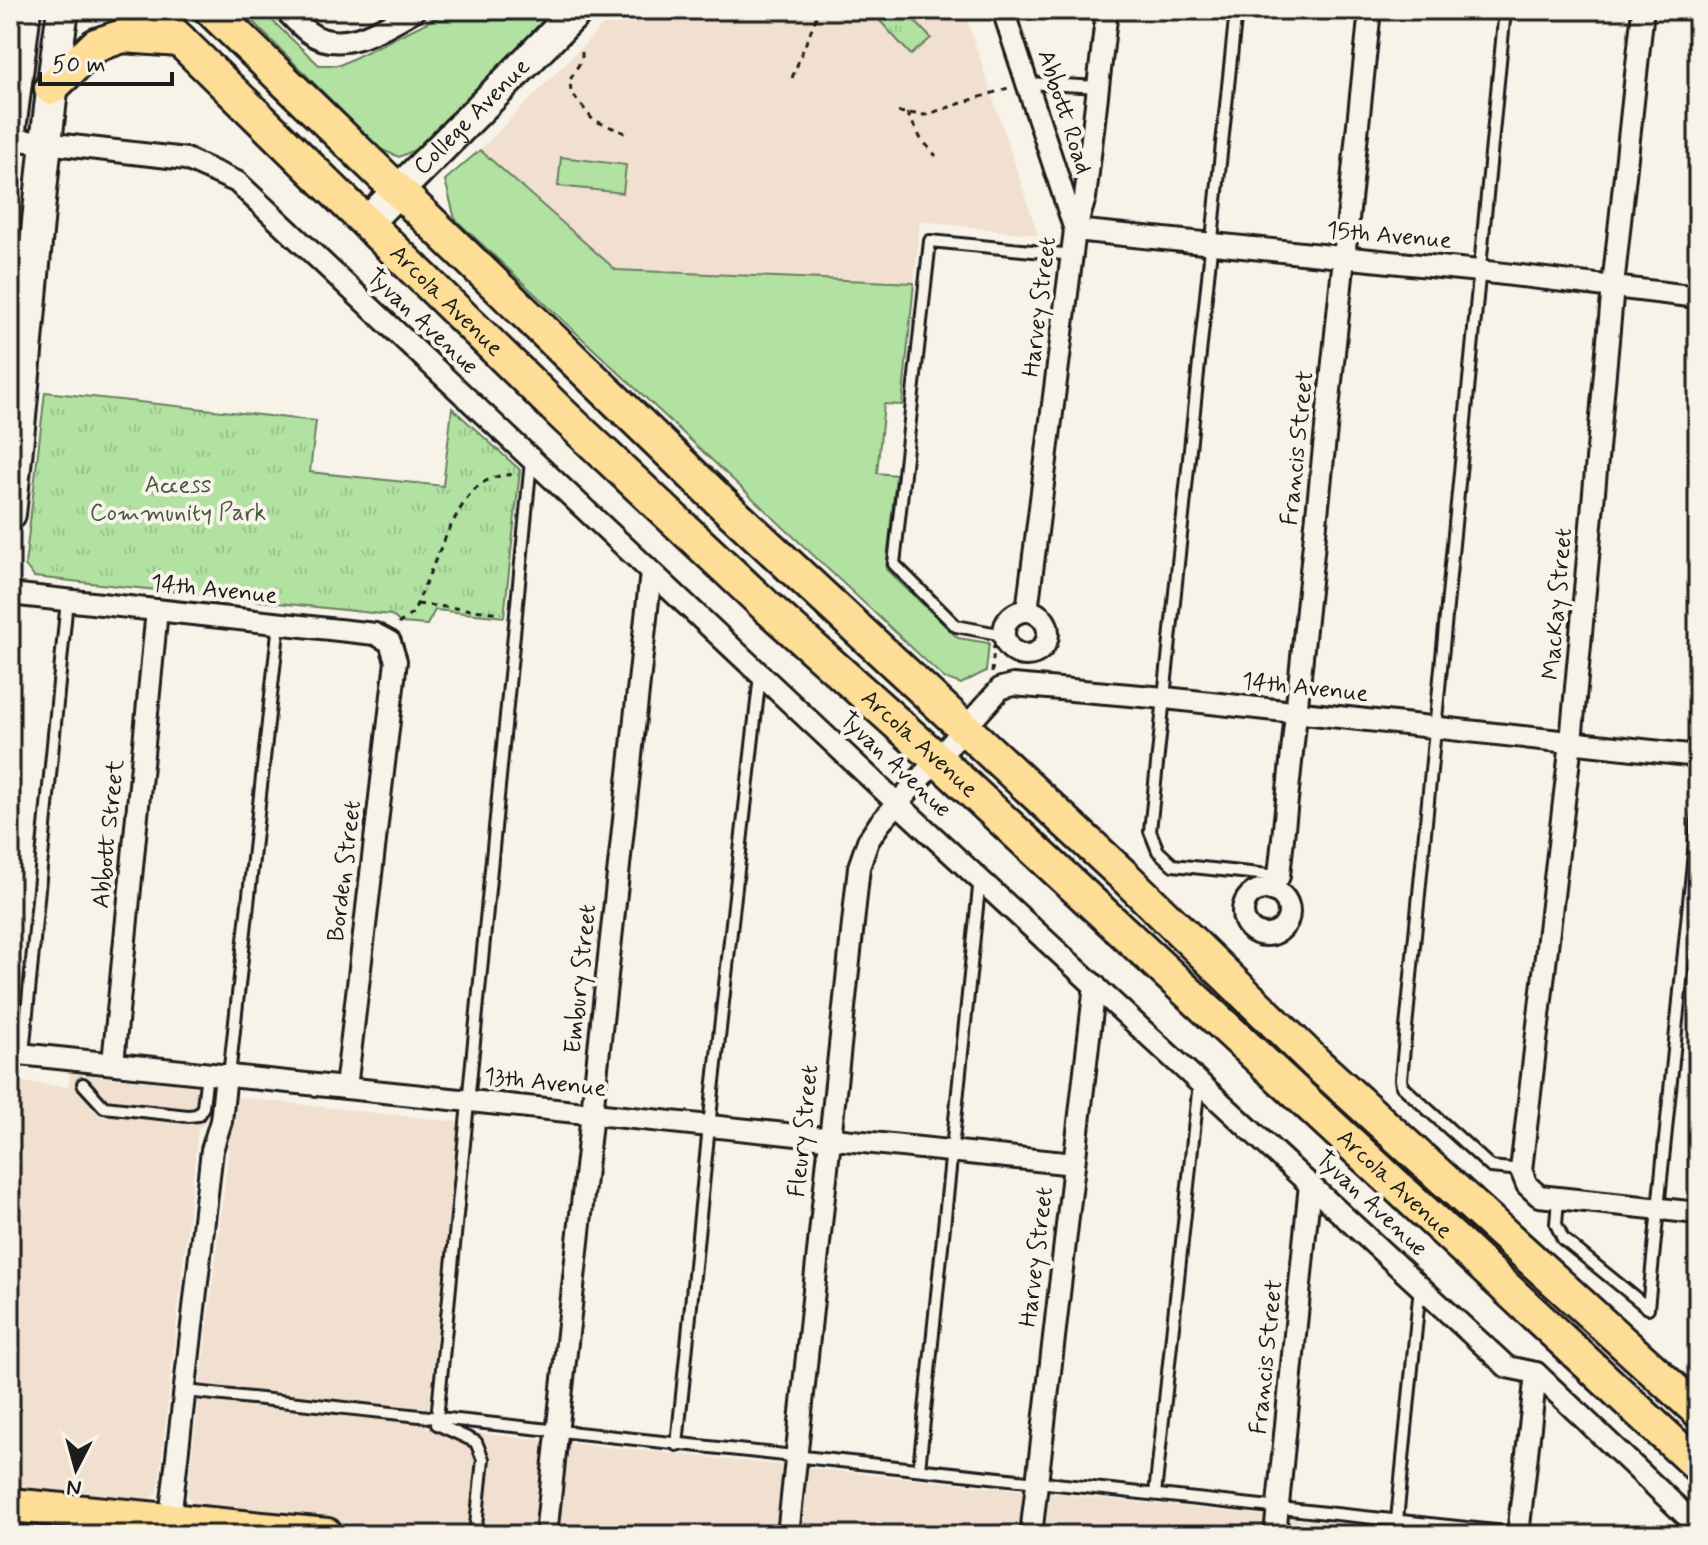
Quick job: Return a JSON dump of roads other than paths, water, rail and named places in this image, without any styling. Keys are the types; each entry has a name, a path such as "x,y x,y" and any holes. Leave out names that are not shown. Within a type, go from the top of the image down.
{"main road":[{"path":"10,130 25,10"},
{"path":"10,514 27,365 51,88 63,10"},
{"name":"Arcola Avenue","path":"149,10 564,416 767,607 937,759 1698,1466"},
{"name":"Arcola Avenue","path":"211,10 397,192 964,730 1125,877 1316,1063 1695,1406"},
{"name":"College Avenue","path":"366,223 578,10"},
{"path":"51,88 96,45 123,36 180,40"},
{"path":"10,1505 327,1535"}],"street":[{"path":"285,10 310,34 331,41 356,39 378,31 415,10"},
{"name":"Abbott Road","path":"1003,10 1075,230"},
{"name":"Harvey Street","path":"1027,611 1075,230 1085,198 1107,10"},
{"name":"Francis Street","path":"1275,883 1296,713 1370,10"},
{"name":"MacKay Street","path":"1521,1170 1571,742 1613,286 1643,10"},
{"name":"Tyvan Avenue","path":"10,139 186,159 237,182 530,469 651,572 1507,1367 1536,1373 1698,1527"},
{"name":"15th Avenue","path":"1075,230 1479,271 1698,297"},
{"name":"Embury Street","path":"546,1535 651,572"},
{"name":"14th Avenue","path":"10,594 375,634 390,642 396,661"},
{"name":"Abbott Street","path":"113,1063 157,610"},
{"path":"1027,611 1040,616 1047,628 1048,635 1042,647 1031,654 1016,653 1005,639 1007,621 1013,615 1027,611"},
{"name":"Borden Street","path":"346,1088 396,661"},
{"name":"14th Avenue","path":"964,730 1001,688 1013,685 1165,698 1698,756"},
{"path":"937,759 964,730"},
{"name":"Fleury Street","path":"788,1535 859,867 868,841 937,759"},
{"name":"Harvey Street","path":"1031,1535 1095,985"},
{"name":"13th Avenue","path":"16,1053 1074,1164"},
{"path":"170,1519 212,1150 221,1121 221,1075"},
{"path":"1521,1170 1527,1185 1549,1198 1698,1213"},
{"name":"Francis Street","path":"1275,1535 1310,1184"},
{"path":"1523,1534 1536,1373"}],"lane":[{"path":"1236,10 1150,831 1158,851 1173,865 1275,883"},
{"path":"1505,10 1402,1086 1491,1167 1521,1170"},
{"path":"1027,83 1099,87"},
{"path":"1005,639 956,626 894,564 930,241 1073,255"},
{"path":"437,1421 530,469"},
{"path":"16,1053 67,600"},
{"path":"83,1084 104,1107 188,1116 198,1115 221,1075 279,623"},
{"path":"677,1445 760,674"},
{"path":"1549,1198 1563,1239 1648,1308 1698,813"},
{"path":"919,1469 980,878"},
{"path":"1155,1494 1199,1080"},
{"path":"1397,1520 1420,1285"},
{"path":"186,1391 437,1421 797,1456 1523,1534"},
{"path":"437,1421 476,1442 483,1459 475,1535"}],"park label":[{"name":"Access Community Park","path":"178,499"}]}
